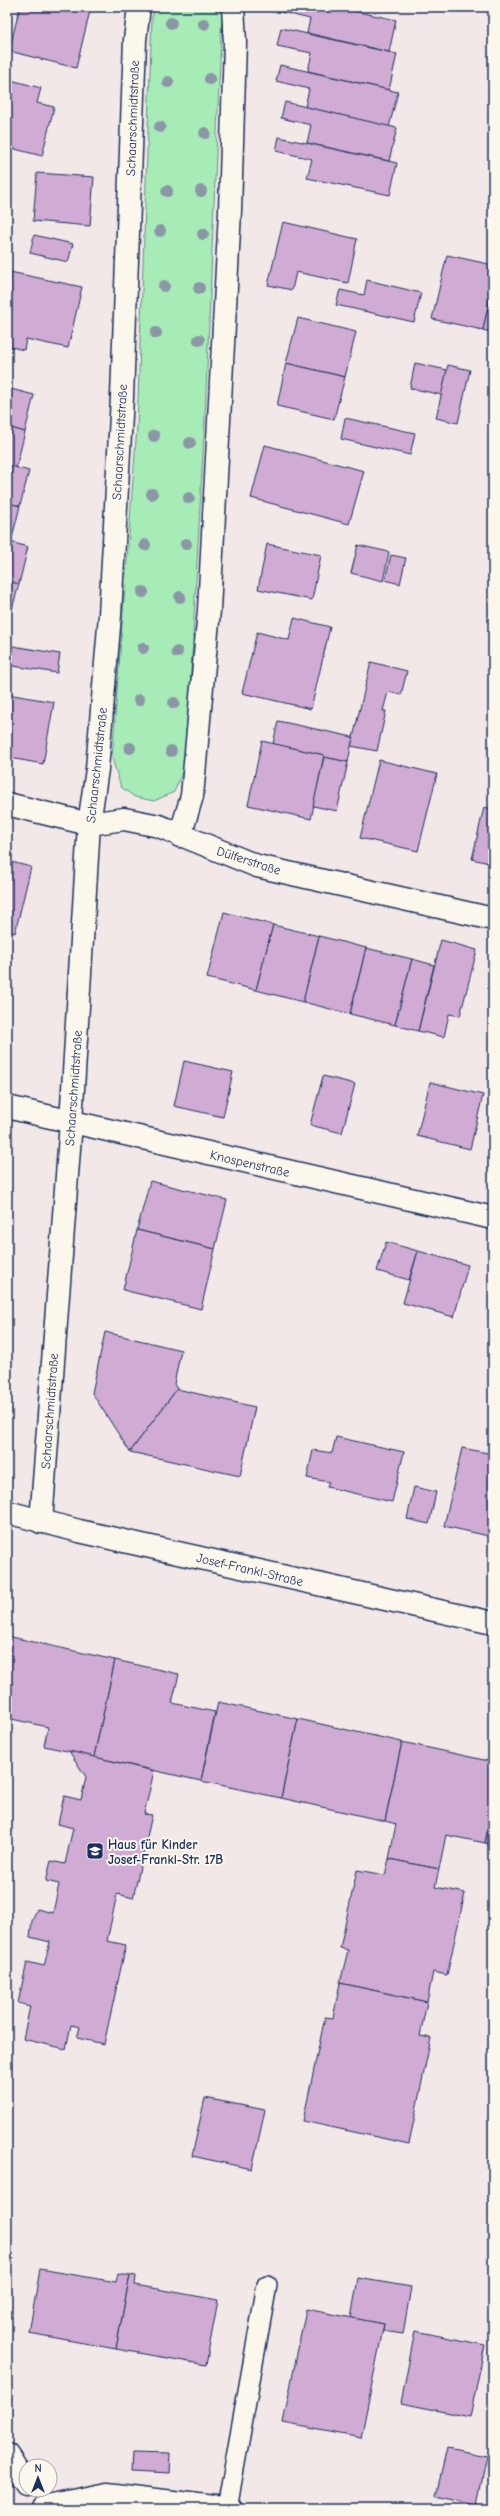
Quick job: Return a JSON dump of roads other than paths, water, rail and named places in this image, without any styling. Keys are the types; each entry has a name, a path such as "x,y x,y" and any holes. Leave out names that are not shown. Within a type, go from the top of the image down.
{"street":[{"name":"Schaarschmidtstraße","path":"41,1522 71,1122 89,824 97,769 110,607 122,397 135,40 139,7"},
{"path":"180,836 192,796 209,610 230,210 235,42 233,7"},
{"name":"Dülferstraße","path":"7,804 89,824 124,819 159,826 180,836 256,866 493,920"},
{"name":"Knospenstraße","path":"7,1107 493,1218"},
{"name":"Josef-Frankl-Straße","path":"7,1512 41,1522 493,1623"},
{"path":"7,2455 18,2471"},
{"path":"39,2502 107,2494 229,2509"}],"lane":[{"path":"229,2509 267,2285"}],"place":[{"name":"Haus für Kinder Josef-Frankl-Str. 17B","path":"95,1851"}]}
